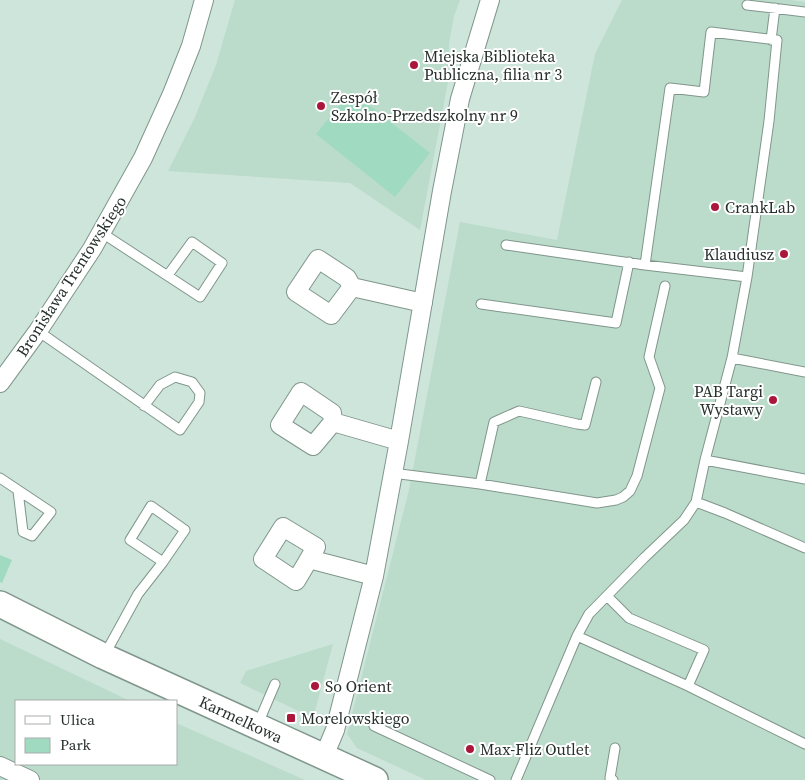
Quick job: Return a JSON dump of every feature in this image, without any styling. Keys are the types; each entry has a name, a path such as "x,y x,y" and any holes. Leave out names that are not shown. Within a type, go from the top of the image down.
{"street":[{"name":"Bronisława Trentowskiego","path":"0,383 38,331 102,233 143,158 169,102 191,46 204,0"},
{"path":"324,756 335,730 374,576 460,99 490,0"},
{"path":"352,287 423,303"},
{"path":"334,422 399,441"},
{"path":"309,559 374,576"},
{"name":"Karmelkowa","path":"0,604 103,656 375,780"},
{"path":"1,770 30,780"}],"lane":[{"path":"746,5 805,12"},
{"path":"771,40 775,8"},
{"path":"516,780 577,636 589,614 684,520 696,502 732,358 769,121 777,40 711,32 704,92 670,88 645,265"},
{"path":"102,233 200,297 222,263 192,242 168,275"},
{"path":"506,245 746,278"},
{"path":"481,304 616,323 629,262"},
{"path":"392,473 480,484 598,503 623,497 630,491 637,476 660,388 649,357 666,286"},
{"path":"38,331 144,406 180,430 199,402 200,393 192,382 175,377 160,385 144,406"},
{"path":"732,358 805,372"},
{"path":"480,484 494,422 519,411 585,425 596,382"},
{"path":"705,460 805,479"},
{"path":"0,478 18,490 51,512 32,536 23,532 18,490"},
{"path":"696,502 805,548"},
{"path":"103,656 138,594 163,562 184,530 151,506 130,540 163,562"},
{"path":"607,596 629,618 704,650 688,686"},
{"path":"577,636 688,686 805,744"},
{"path":"257,726 275,684"},
{"path":"374,726 490,780"},
{"path":"613,780 610,778 615,748"}],"shaded area":[{"name":"Zespół Szkolno-Przedszkolny nr 9","path":"235,0 460,0 454,16 449,43 448,82 420,230 350,183 168,171 195,117 216,65"},
{"path":"622,0 791,0 805,2 805,780 426,780 357,748 347,734 409,490 460,222 557,240 595,54"},
{"path":"0,639 128,700 15,700 15,765 178,765 178,724 305,780 0,780"},
{"path":"333,644 313,718 240,683 246,671"}],"green space":[{"path":"351,91 430,153 395,197 316,134"},
{"path":"0,555 12,560 2,583 0,582"}],"place":[{"name":"Miejska Biblioteka Publiczna, filia nr 3","path":"414,65"},
{"name":"Zespół Szkolno-Przedszkolny nr 9","path":"321,106"},
{"name":"CrankLab","path":"715,207"},
{"name":"Klaudiusz","path":"784,254"},
{"name":"PAB Targi Wystawy","path":"773,400"},
{"name":"So Orient","path":"315,686"},
{"name":"Morelowskiego","path":"291,718"},
{"name":"Max-Fliz Outlet","path":"470,749"}]}
